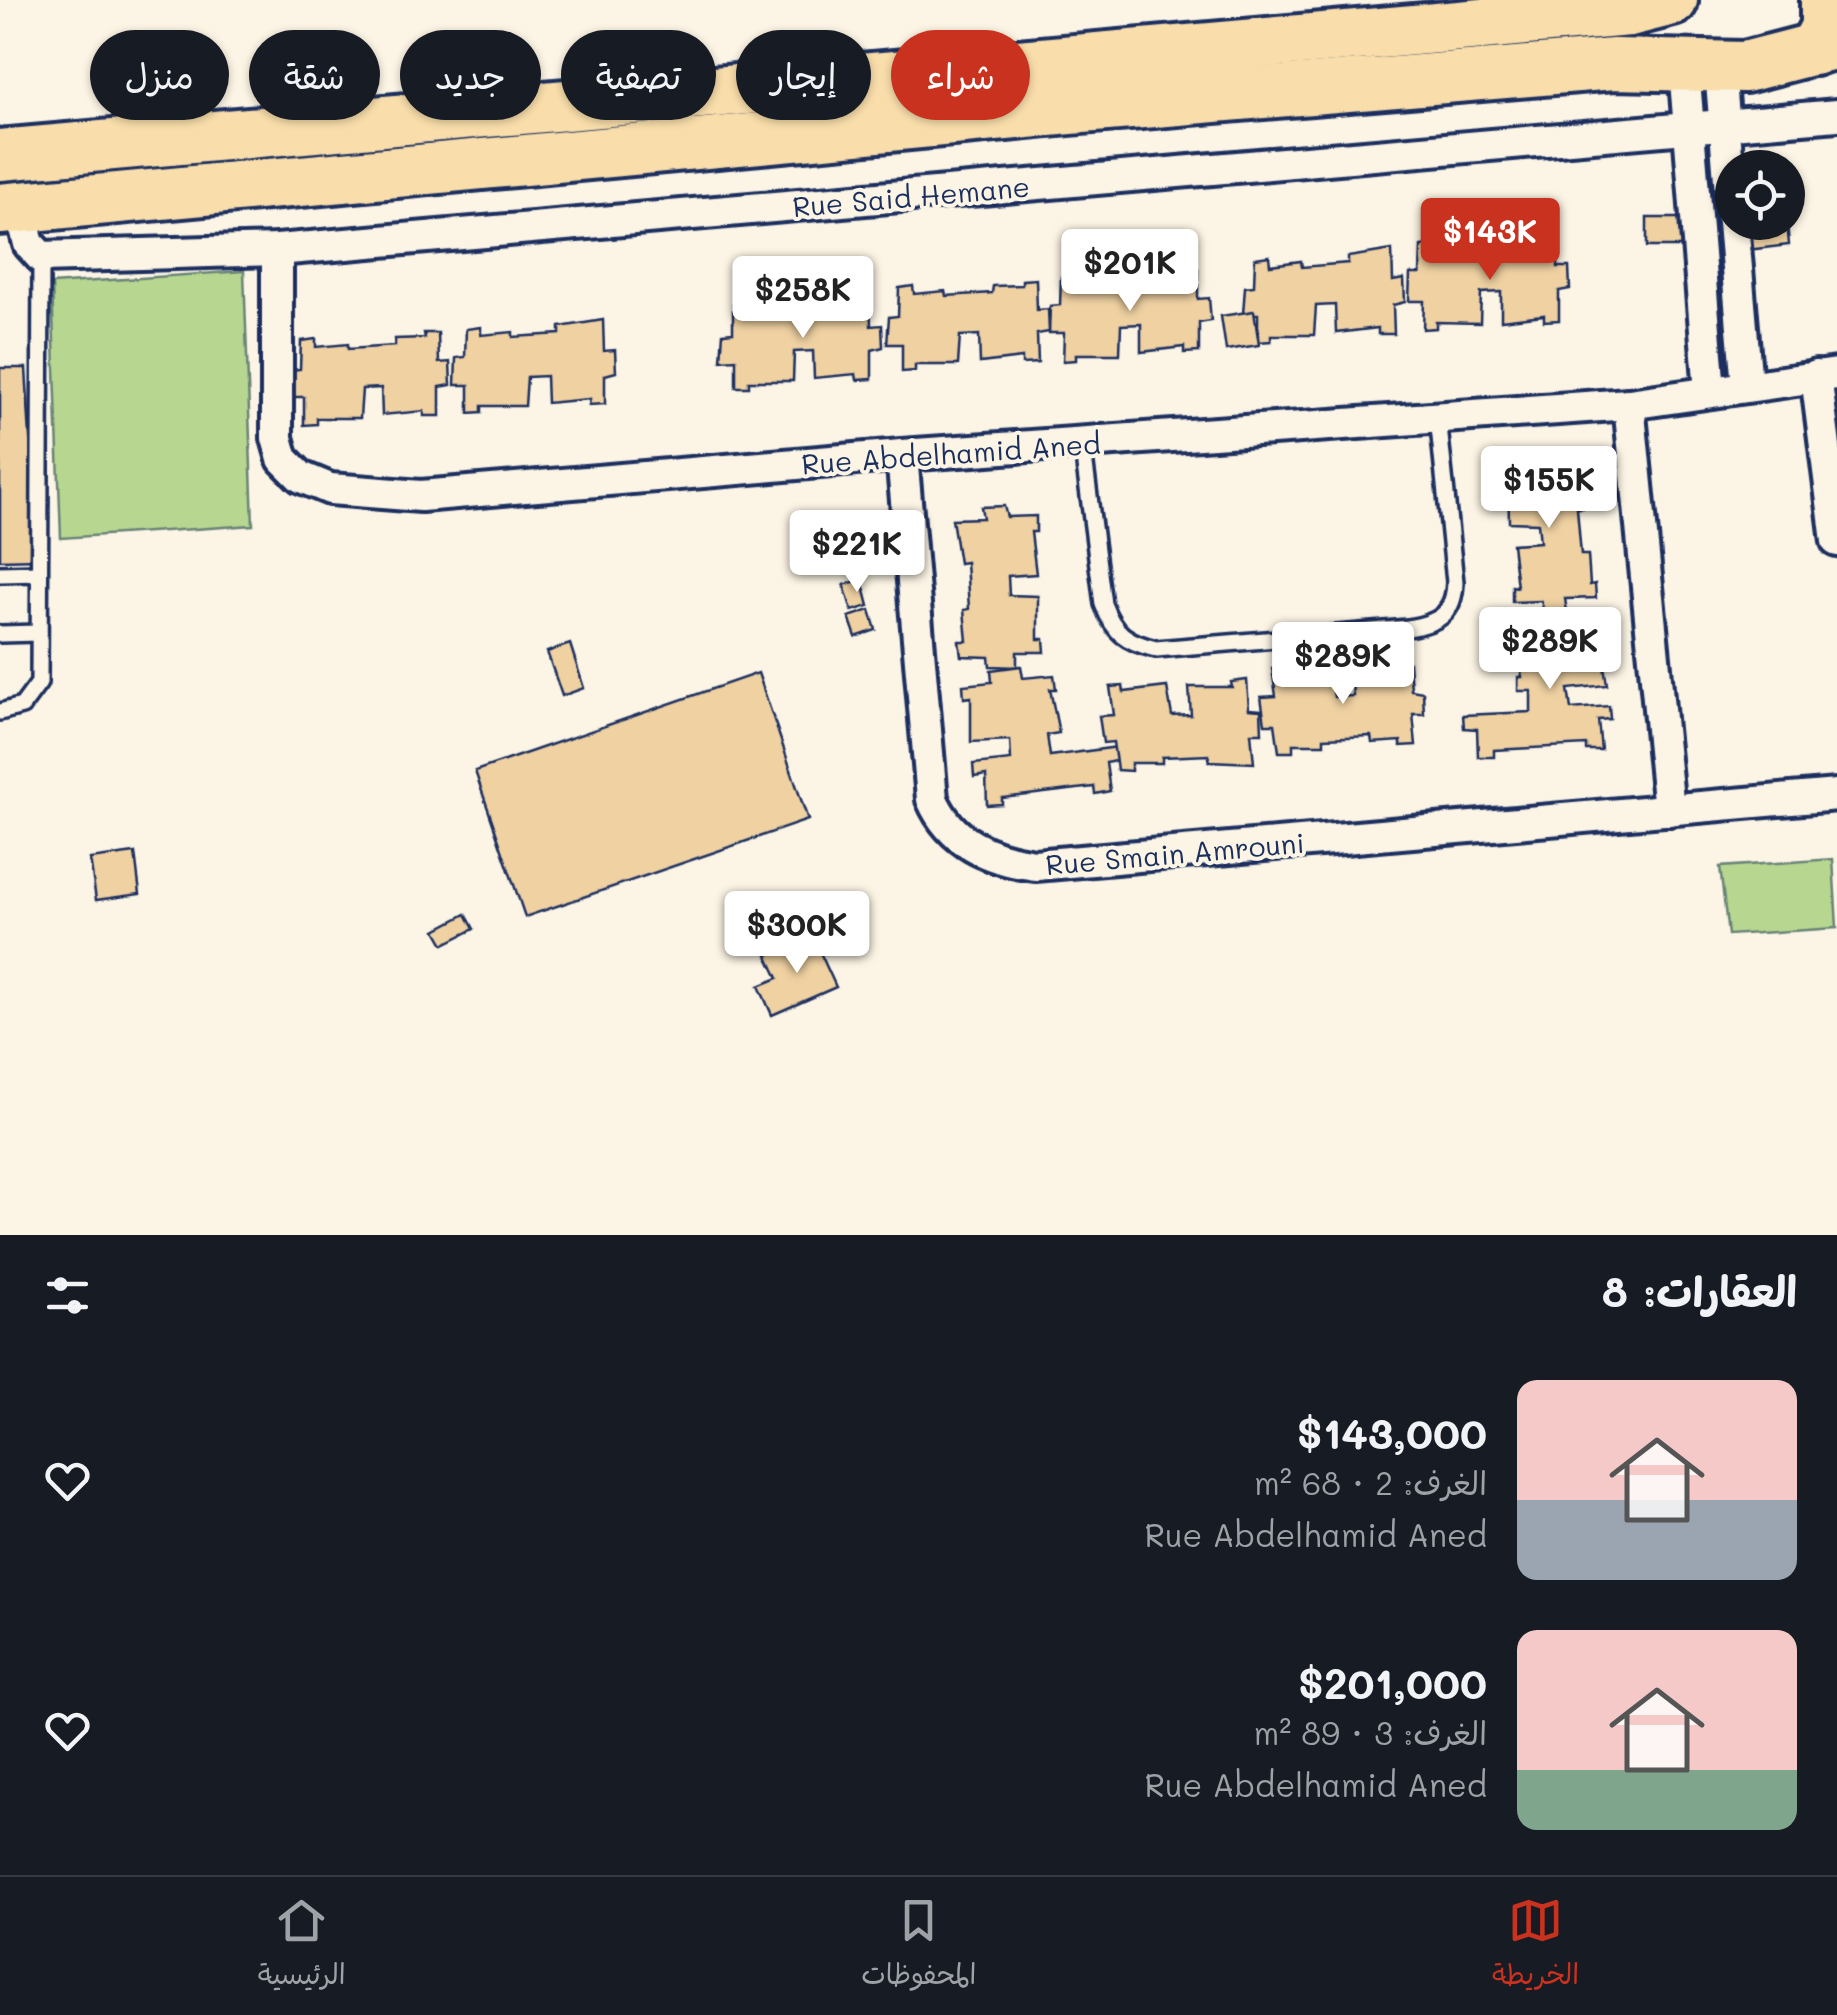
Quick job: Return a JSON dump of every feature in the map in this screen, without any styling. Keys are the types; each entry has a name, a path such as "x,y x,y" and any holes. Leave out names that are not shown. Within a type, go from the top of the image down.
{"main road":[{"path":"10,208 1090,107 1770,63 1825,46 1826,0"},
{"path":"1669,1 1655,25 1656,52 1689,66"},
{"path":"0,155 1630,11 1669,1"}],"street":[{"path":"1689,66 1725,126 1727,150"},
{"path":"1689,66 1690,129 1710,392"},
{"name":"Rue Said Hemane","path":"42,258 277,250 1837,115"},
{"path":"10,208 29,244 42,258"},
{"path":"1735,240 1747,386"},
{"name":"Rue Abdelhamid Aned","path":"277,250 277,438 283,460 301,477 330,489 421,496 902,455 1629,404 1826,375"},
{"path":"1826,375 1837,541"},
{"path":"1629,404 1669,810"},
{"name":"Rue Smain Amrouni","path":"902,455 932,799 940,818 970,846 1006,861 1034,865 1837,796"}],"lane":[{"path":"0,712 22,706 39,684 42,258"},
{"path":"1082,442 1103,604 1112,627 1130,643 1156,649 1408,628 1431,624 1447,614 1454,602 1455,582 1438,417"},
{"path":"0,574 40,573"},
{"path":"0,634 39,632"}],"green space":[{"path":"244,271 253,525 61,538 52,284"},
{"path":"1833,859 1837,928 1728,935 1720,867"}],"building":[{"path":"1647,218 1715,218 1715,240 1740,240 1742,247 1647,247"},
{"path":"1543,237 1558,237 1558,267 1569,267 1570,289 1559,291 1559,320 1544,321 1544,315 1501,320 1501,292 1481,293 1480,323 1436,322 1436,328 1423,329 1424,301 1409,301 1410,274 1420,274 1421,246 1435,244 1436,252 1467,248 1467,254 1514,251 1514,244 1544,243"},
{"path":"1746,240 1789,240 1789,245 1747,250"},
{"path":"1392,250 1393,281 1404,279 1405,302 1393,305 1394,334 1378,334 1378,328 1336,333 1335,305 1316,306 1314,335 1271,335 1271,341 1258,342 1258,314 1243,314 1245,287 1254,286 1255,258 1269,256 1270,265 1301,261 1302,267 1348,263 1348,257"},
{"path":"1183,269 1198,269 1198,299 1209,298 1211,321 1199,323 1199,352 1184,353 1184,347 1141,352 1141,324 1121,325 1120,354 1076,354 1076,360 1063,361 1064,333 1049,333 1050,306 1060,305 1061,277 1075,276 1076,283 1107,280 1107,286 1154,282 1154,275 1184,274"},
{"path":"1036,279 1037,310 1048,309 1049,332 1037,334 1038,363 1022,364 1022,358 980,363 979,335 960,336 958,365 915,365 915,371 902,372 902,344 887,344 889,317 898,316 899,288 913,286 914,294 945,291 946,296 992,293 993,286 1022,285 1022,280"},
{"path":"870,295 871,326 882,325 883,347 872,350 872,379 857,380 856,374 814,378 813,351 794,352 793,381 749,381 749,387 736,387 736,359 721,360 723,333 733,332 733,304 748,302 748,310 780,307 780,312 827,309 827,303"},
{"path":"1254,311 1259,345 1226,350 1221,316"},
{"path":"603,320 604,351 615,350 616,372 605,375 605,404 589,405 590,399 547,403 546,376 527,377 525,406 482,406 482,412 469,413 469,385 455,385 456,358 465,357 466,329 481,327 481,335 513,332 513,337 560,334 560,327"},
{"path":"424,333 438,333 439,363 450,362 451,385 440,387 440,416 424,416 424,411 382,415 381,388 362,389 360,418 317,418 317,424 304,425 304,397 290,397 291,370 300,369 301,341 316,339 316,347 348,344 348,349 395,346 395,339 425,338"},
{"path":"0,368 26,368 37,559 0,560"},
{"path":"1529,451 1556,452 1557,461 1585,461 1587,476 1579,477 1583,508 1577,508 1581,555 1588,555 1590,585 1595,584 1596,598 1565,599 1567,611 1544,612 1541,601 1512,602 1512,586 1517,587 1512,544 1540,542 1538,523 1509,522 1508,479 1503,479 1502,466 1529,466"},
{"path":"1004,506 1007,517 1036,516 1036,532 1031,532 1036,574 1008,576 1009,595 1038,596 1038,639 1044,639 1045,652 1017,652 1017,667 990,666 989,657 961,656 959,641 967,641 964,610 969,609 966,562 959,563 952,519 983,518 981,507"},
{"path":"862,579 869,606 852,611 844,585"},
{"path":"870,610 876,630 856,637 849,617"},
{"path":"1575,616 1577,628 1606,626 1607,640 1600,640 1607,685 1568,689 1571,709 1609,706 1610,719 1598,720 1601,750 1586,750 1586,745 1494,750 1494,757 1478,757 1477,729 1464,728 1463,715 1531,712 1531,691 1518,691 1518,677 1522,677 1515,632 1545,630 1545,618"},
{"path":"570,644 584,688 562,696 547,652"},
{"path":"1409,662 1411,690 1423,692 1424,714 1413,714 1416,745 1401,746 1401,741 1372,743 1371,736 1324,738 1324,744 1293,744 1293,752 1279,752 1275,724 1265,724 1261,697 1276,696 1272,668 1285,668 1286,673 1329,669 1334,697 1353,696 1351,669 1394,668 1393,663"},
{"path":"1021,666 1023,678 1054,675 1056,689 1050,689 1059,733 1047,735 1050,756 1118,747 1119,760 1106,763 1110,791 1095,794 1094,787 1002,798 1002,804 987,805 986,775 974,777 973,764 1011,760 1010,740 971,742 971,697 964,698 963,685 992,682 991,670"},
{"path":"758,673 808,820 525,917 475,771"},
{"path":"1247,680 1249,709 1261,710 1262,733 1251,733 1254,763 1209,761 1209,755 1162,757 1162,763 1131,763 1131,771 1117,770 1113,742 1103,743 1099,716 1114,715 1110,687 1123,686 1124,692 1167,687 1172,716 1191,715 1189,687 1232,687 1231,682"},
{"path":"135,853 140,894 96,900 90,859"},
{"path":"466,914 474,929 444,944 436,930"},
{"path":"812,935 836,987 772,1015 759,986 778,978 767,955"}]}
